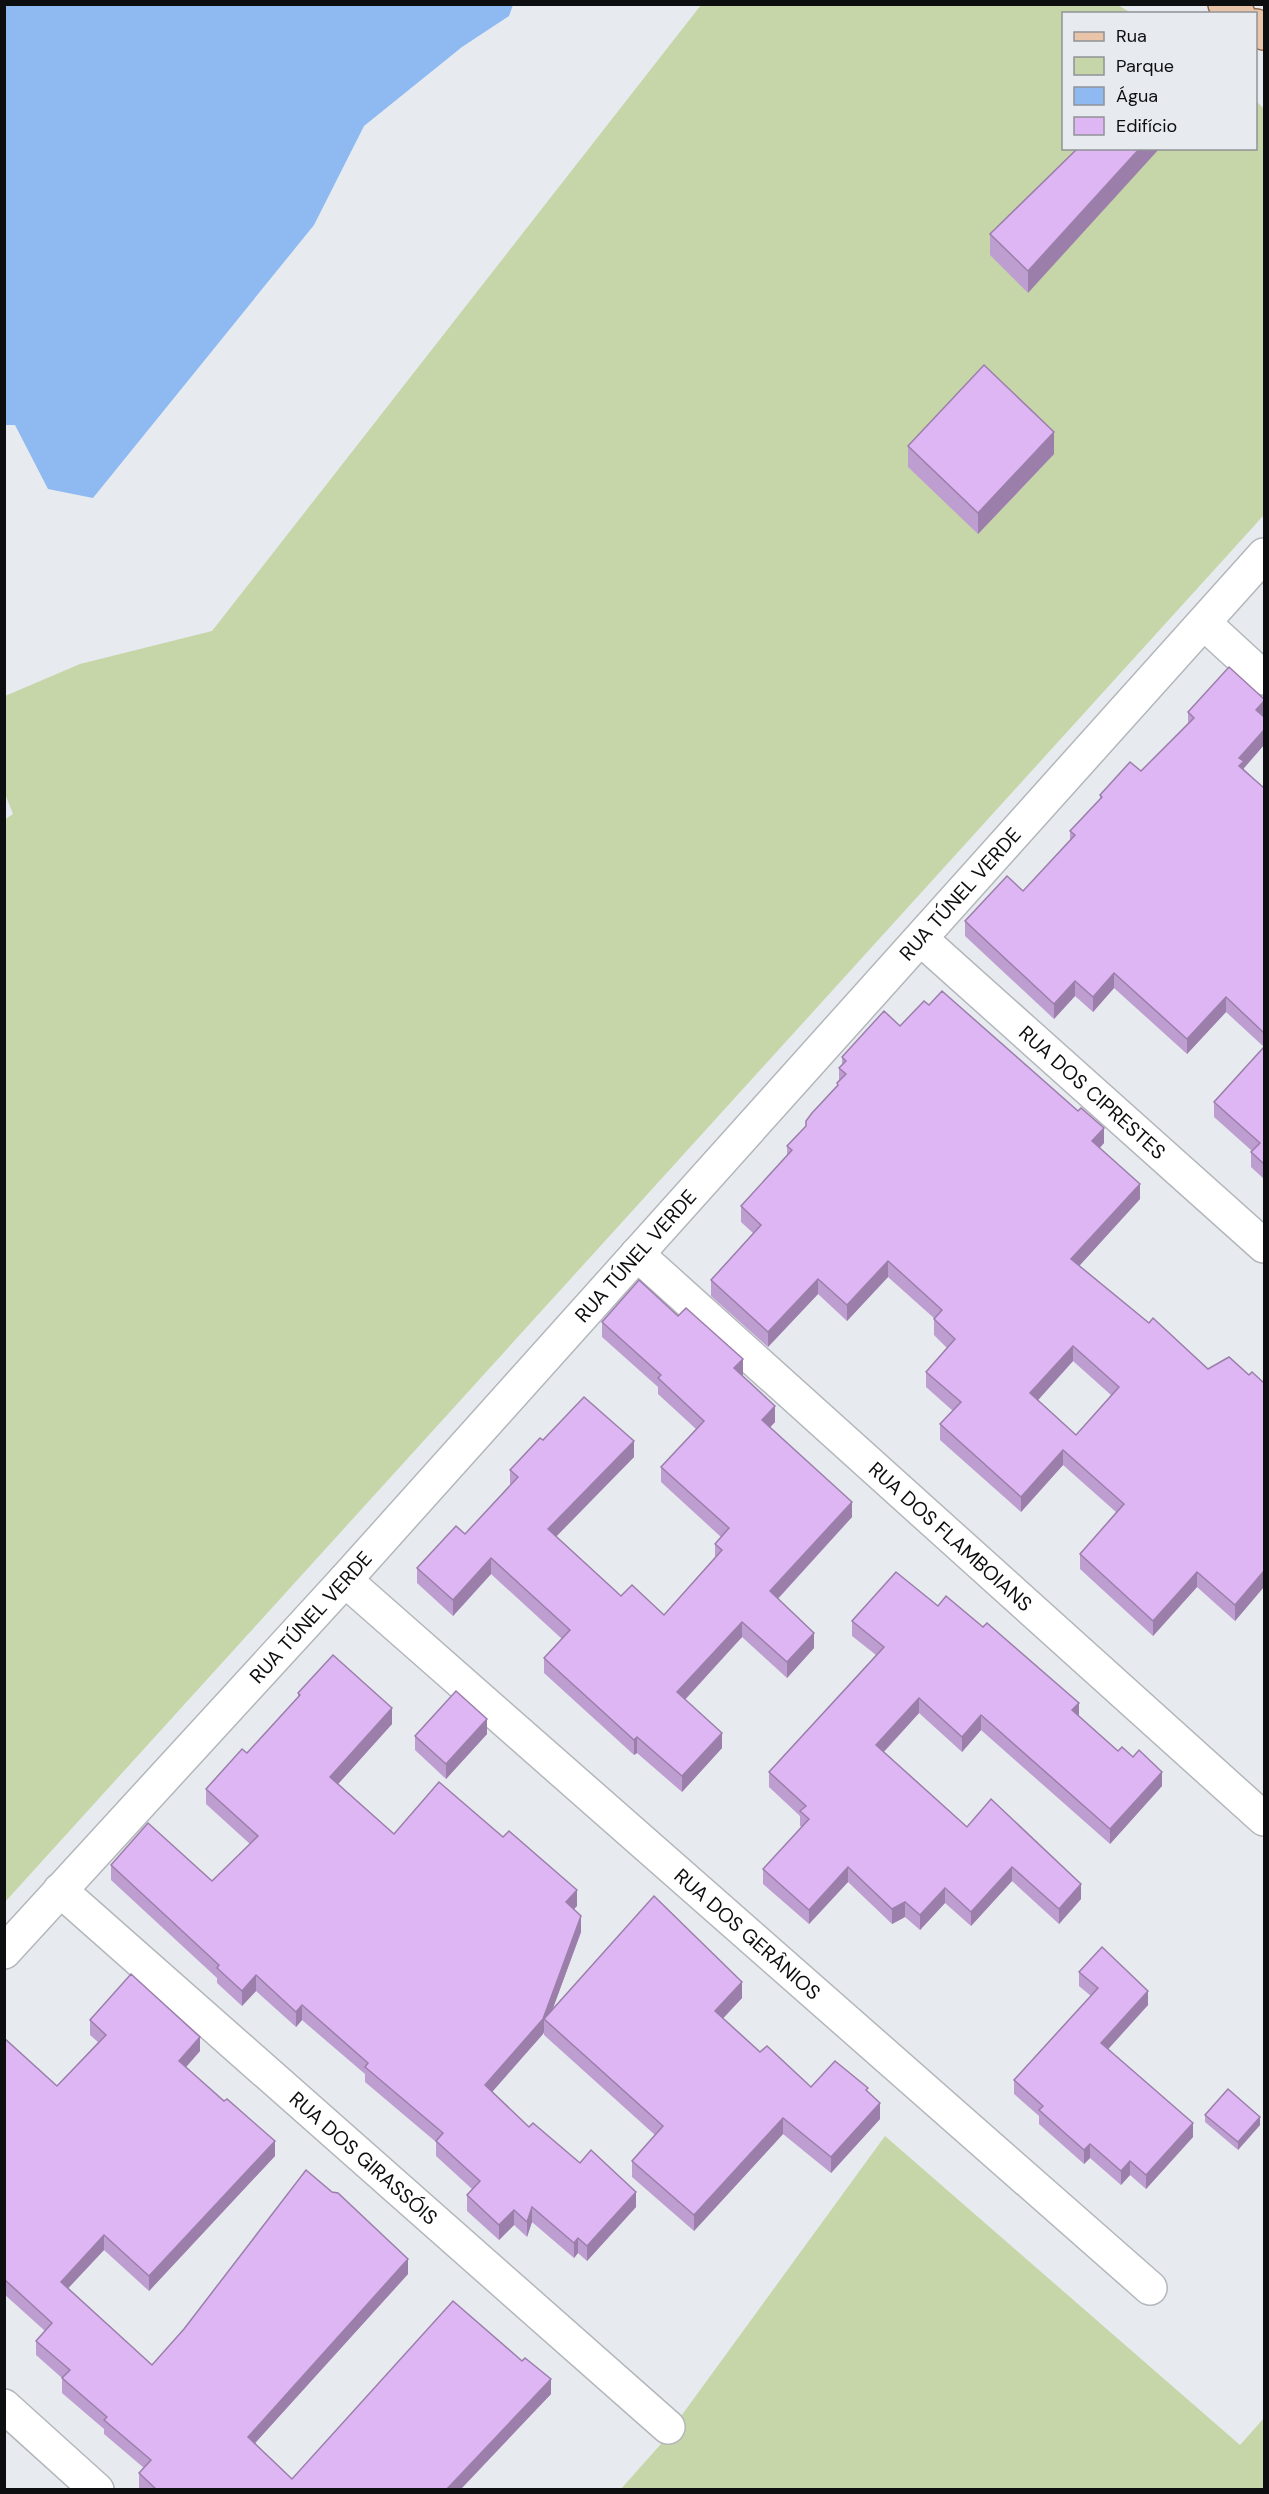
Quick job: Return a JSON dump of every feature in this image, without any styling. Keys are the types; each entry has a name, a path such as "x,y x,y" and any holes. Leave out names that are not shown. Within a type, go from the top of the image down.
{"street":[{"name":"RUA TÚNEL VERDE","path":"4,1952 345,1580 1264,555"},
{"path":"1204,623 1264,678"},
{"name":"RUA DOS CIPRESTES","path":"921,939 1264,1245"},
{"name":"RUA DOS FLAMBOIANS","path":"637,1254 1264,1818"},
{"name":"RUA DOS GERÂNIOS","path":"345,1580 1150,2288"},
{"name":"RUA DOS GIRASSÓIS","path":"60,1890 668,2427"},
{"path":"4,2406 97,2490"}],"green space":[{"path":"701,5 1118,5 1129,12 1062,12 1062,150 1257,150 1257,102 1264,109 1264,515 5,1902 4,820 13,814 5,794 5,696 80,664 212,631"},
{"path":"885,2136 1240,2445 1264,2418 1264,2489 620,2490 660,2445"}],"water":[{"path":"4,5 513,5 509,16 462,47 364,126 314,225 93,498 48,489 15,425 5,425"}],"building":[{"path":"1076,150 1138,150 1028,271 990,234"},
{"path":"984,365 1054,432 978,513 908,446"},
{"path":"1229,667 1264,699 1256,710 1264,717 1264,730 1239,758 1244,761 1239,766 1264,788 1264,1033 1226,997 1187,1039 1114,973 1093,997 1075,981 1054,1004 965,921 1007,876 1023,891 1075,835 1070,831 1102,797 1100,795 1130,762 1141,771 1194,718 1188,712"},
{"path":"942,991 1078,1111 1081,1108 1104,1128 1092,1141 1140,1184 1071,1259 1149,1323 1153,1318 1208,1369 1229,1357 1249,1375 1252,1372 1264,1383 1264,1573 1235,1605 1197,1572 1153,1621 1080,1554 1124,1504 1063,1450 1021,1497 940,1424 961,1402 926,1372 955,1339 934,1319 942,1310 888,1261 847,1305 818,1279 768,1332 711,1280 761,1225 741,1206 792,1150 787,1146 806,1126 806,1121 812,1113 846,1074 839,1068 846,1061 842,1057 884,1011 900,1026 924,1001 929,1005","holes":["1073,1346 1119,1387 1076,1435 1030,1393"]},
{"path":"1264,1047 1264,1164 1251,1152 1260,1143 1214,1102"},
{"path":"639,1280 678,1316 686,1308 743,1359 734,1368 775,1406 762,1420 852,1502 770,1591 814,1633 787,1662 742,1622 677,1692 722,1733 682,1776 637,1737 634,1740 544,1658 570,1630 491,1558 453,1600 417,1568 456,1526 465,1534 518,1477 510,1470 540,1438 543,1440 584,1397 634,1441 548,1529 621,1596 632,1585 664,1615 722,1550 715,1544 729,1528 661,1467 704,1421 658,1378 661,1375 602,1322"},
{"path":"896,1572 938,1606 946,1596 983,1627 987,1623 1079,1703 1072,1710 1118,1751 1122,1747 1133,1757 1139,1750 1162,1772 1110,1829 981,1715 962,1737 919,1698 876,1745 967,1827 991,1799 1081,1884 1059,1909 1012,1867 971,1912 945,1888 920,1915 905,1902 892,1909 848,1867 809,1910 763,1869 809,1819 800,1811 806,1806 769,1772 884,1647 852,1621"},
{"path":"333,1655 392,1708 330,1777 394,1834 439,1782 503,1837 509,1831 577,1890 566,1902 581,1916 543,2019 485,2085 529,2127 533,2123 580,2163 591,2150 636,2192 587,2246 578,2238 574,2243 532,2207 527,2222 514,2210 499,2225 467,2195 480,2181 436,2141 443,2133 365,2067 368,2063 302,2005 296,2012 256,1975 242,1991 217,1968 219,1965 111,1865 148,1823 212,1881 258,1836 206,1789 242,1749 247,1753"},
{"path":"456,1691 487,1719 446,1764 415,1736"},
{"path":"654,1896 742,1982 715,2011 760,2052 767,2046 811,2087 835,2061 868,2088 866,2090 880,2103 831,2157 783,2118 694,2215 632,2161 663,2126 544,2019"},
{"path":"1102,1947 1148,1991 1101,2043 1193,2123 1146,2175 1130,2161 1121,2171 1090,2144 1084,2150 1039,2110 1043,2106 1014,2080 1098,1988 1079,1972"},
{"path":"131,1974 200,2037 179,2061 224,2101 227,2099 275,2141 149,2276 104,2235 61,2282 152,2365 184,2329 306,2170 332,2192 338,2193 408,2259 248,2437 292,2479 453,2301 522,2361 525,2358 551,2379 446,2490 157,2490 139,2473 151,2460 104,2420 107,2417 62,2378 70,2370 36,2341 52,2323 4,2279 4,2038 57,2086 106,2035 90,2020"},
{"path":"1228,2089 1260,2117 1238,2142 1205,2115"}]}
